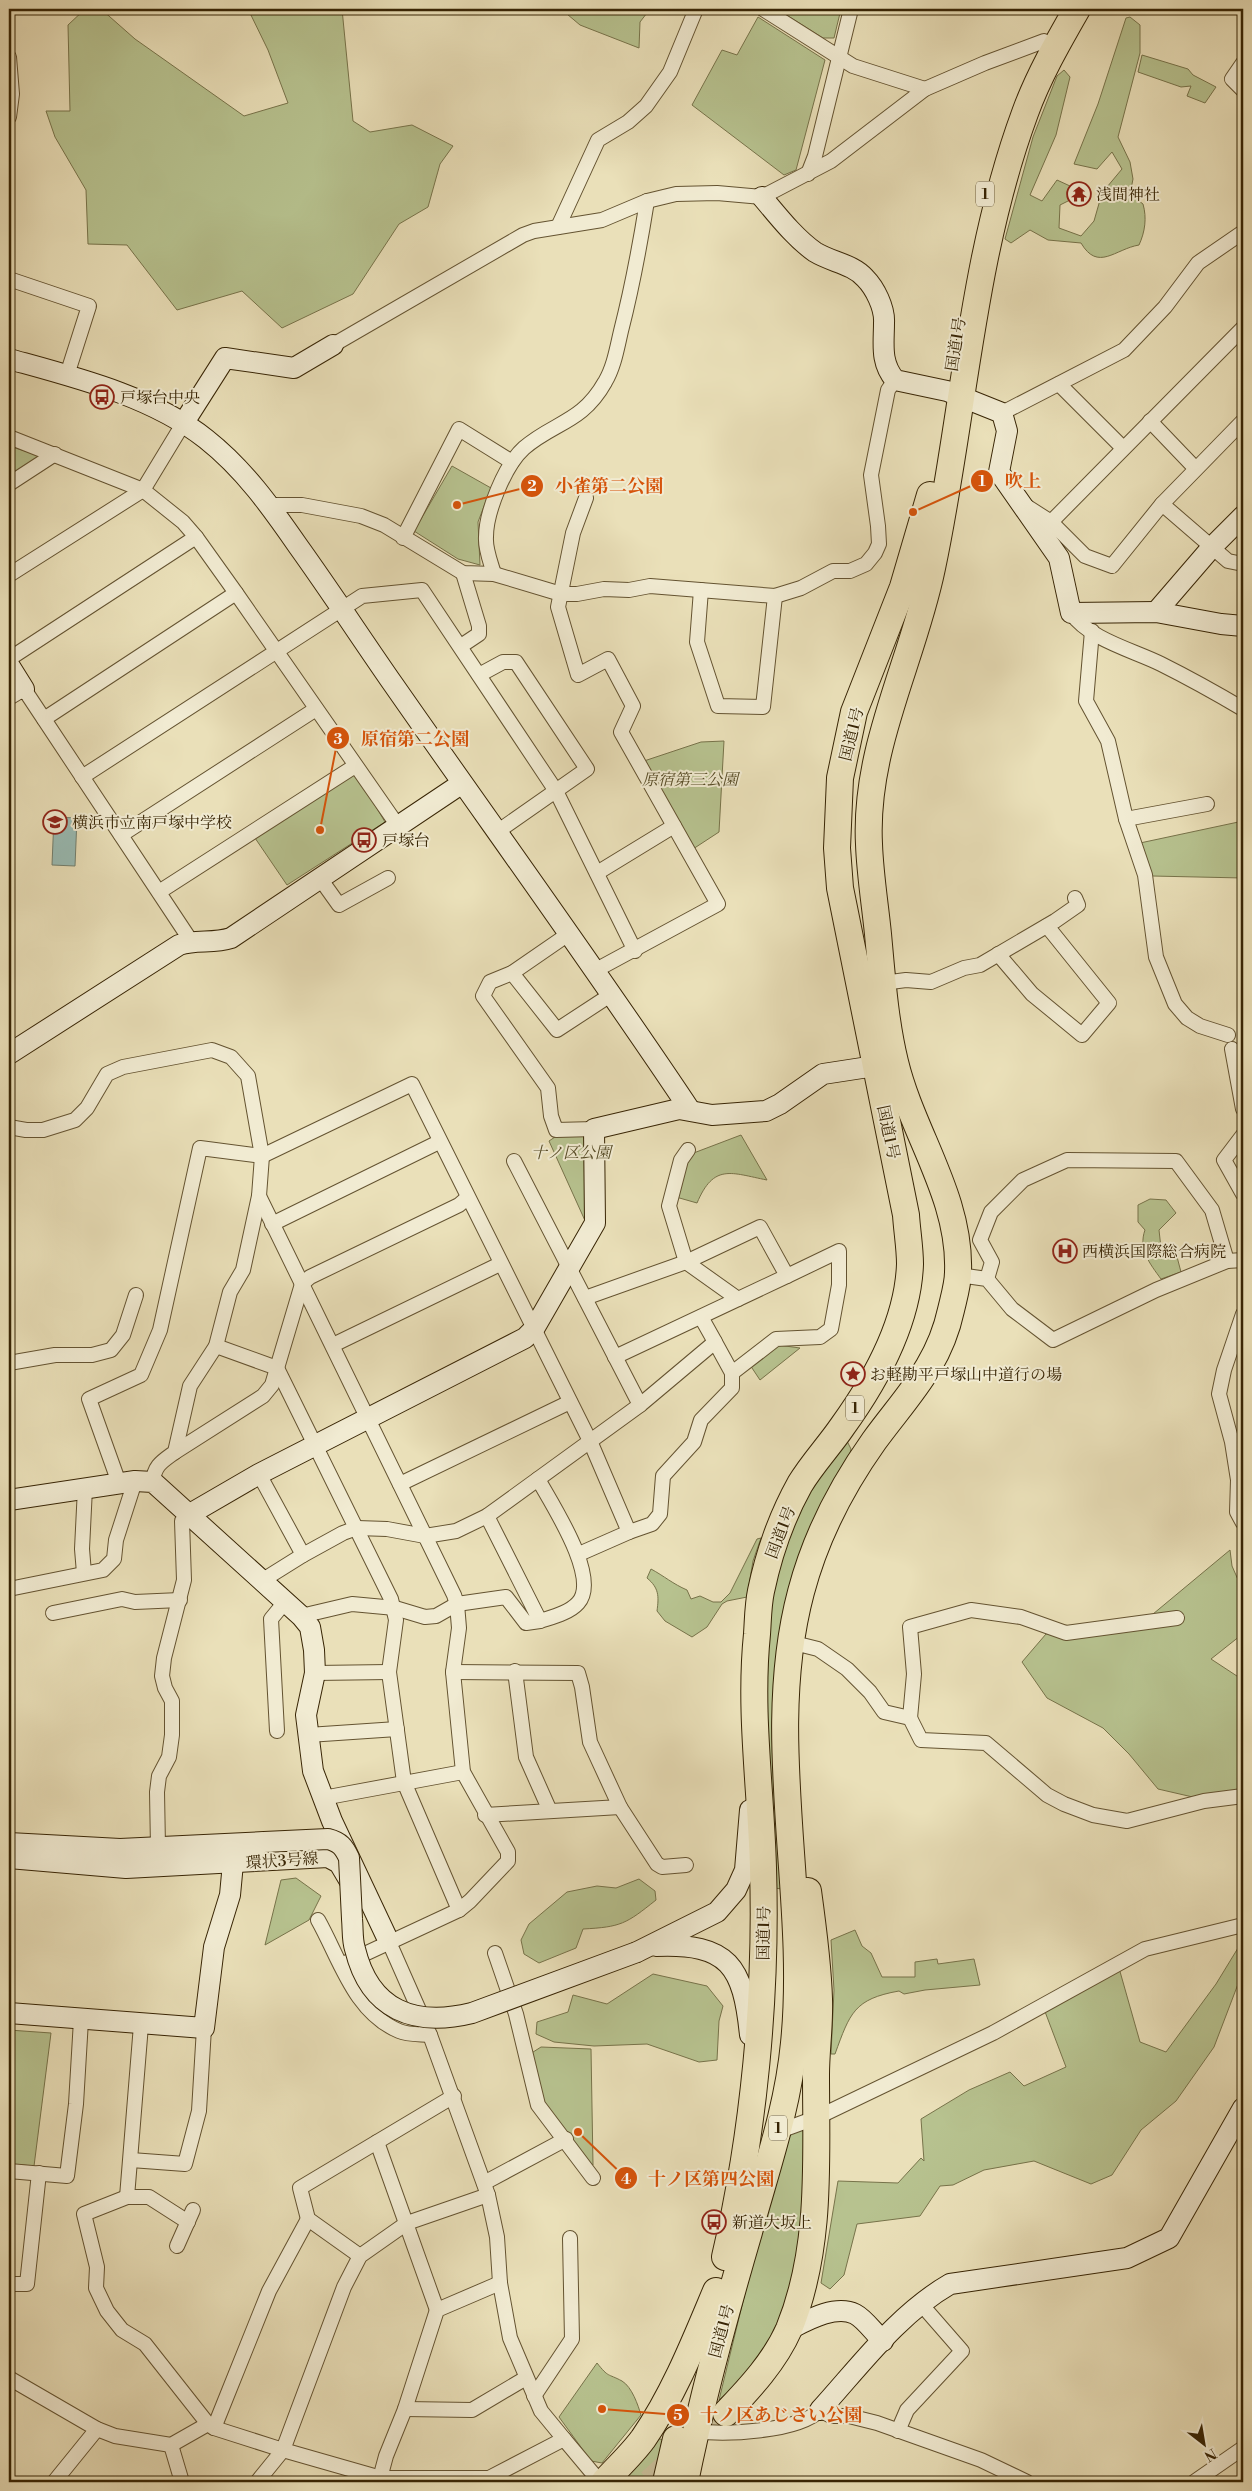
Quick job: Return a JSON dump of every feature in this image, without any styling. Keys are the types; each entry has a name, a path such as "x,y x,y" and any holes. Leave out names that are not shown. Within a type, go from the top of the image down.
{"highway":[{"name":"国道1号","path":"685,2482 695,2432 777,2132 791,2070 796,2016 785,1713 790,1642 802,1588 819,1542 843,1488 872,1444 926,1374 946,1334 959,1275 955,1230 942,1187 915,1123 896,1065 883,984 868,840 872,776 887,718 932,571 972,243 986,190 1016,102 1044,41 1062,9"},
{"name":"国道1号","path":"666,2482 725,2254 741,2174 755,2067 764,1950 764,1901 753,1697 761,1594 781,1521 802,1482 844,1425 875,1378 890,1345 904,1300 910,1264 906,1215 840,888 837,848 840,778 854,712 904,587 930,496 1003,178 1027,107 1077,9"},
{"path":"844,1425 872,1444"},
{"name":"国道1号","path":"726,2413 760,2378 788,2330 806,2275 813,2231 818,2118 816,2075 819,2001 816,1952 787,1764"},
{"name":"国道1号","path":"604,2482 641,2441 656,2418 679,2378 716,2291"}],"street":[{"path":"558,227 598,140 628,122 646,106 670,72 696,9"},
{"path":"763,9 853,66 925,90"},
{"path":"808,174 851,9"},
{"path":"9,575 143,490 225,358 294,368 523,235 602,220 647,201 676,194 697,193 762,197 831,161 925,90 985,63 1044,41"},
{"path":"9,57 12,94 9,117"},
{"path":"1243,63 1232,79 1243,90"},
{"path":"762,197 813,251 832,262 852,268 866,278 880,302 885,320 883,352 888,372 895,380 955,393 1002,413"},
{"path":"494,574 486,539 489,514 512,462 533,442 577,416 606,382 613,366 637,265 647,201"},
{"path":"1002,413 1124,350 1165,307 1198,263 1243,232"},
{"path":"9,279 89,306 67,375"},
{"path":"1051,522 1243,328"},
{"path":"9,359 67,375 151,406 206,439 249,478 342,608 461,784 596,970 690,1110"},
{"path":"269,505 302,505 361,516 384,525 463,573 494,574 560,594 604,589 629,590 650,586 775,596 801,588 833,570 850,571 866,564 875,553 878,544 878,526 871,475 888,390 895,380"},
{"path":"1059,384 1124,448"},
{"path":"1002,413 1007,431 999,472 1059,558 1071,613 1078,623 1160,663 1243,709"},
{"path":"1021,503 1051,522 1085,556 1112,566 1162,504 1195,468 1243,421"},
{"path":"1150,422 1195,468"},
{"path":"404,538 459,429 512,462"},
{"path":"9,437 143,490 162,504 196,537 398,826"},
{"path":"9,484 55,454"},
{"path":"586,498 573,533 558,607 578,675 608,659 634,706 621,732 718,904 596,970"},
{"path":"1162,504 1228,561 1243,564"},
{"path":"1156,612 1212,547 1243,516"},
{"path":"9,659 196,537"},
{"path":"461,646 479,634 479,626 463,573"},
{"path":"82,777 362,596 422,590 556,791 635,950"},
{"path":"701,590 698,642 718,706 764,707 775,596"},
{"path":"44,719 236,593"},
{"path":"1071,613 1156,612 1221,624 1243,626"},
{"path":"1092,631 1086,701 1108,742 1126,819 1145,875 1156,957 1175,1004 1187,1018 1200,1026 1228,1035"},
{"path":"480,675 502,662 516,662 587,769 497,832"},
{"path":"9,666 16,693 44,719 191,940"},
{"path":"121,835 316,709"},
{"path":"159,892 356,766"},
{"path":"9,1054 179,945 191,940 219,942 231,938 319,877 461,784"},
{"path":"1126,819 1207,804"},
{"path":"597,873 674,826"},
{"path":"319,877 340,905 388,878"},
{"path":"883,984 906,980 931,982 964,968 980,965 1047,926 1078,905 1075,898"},
{"path":"998,954 1032,994 1082,1035 1109,1003 1047,926"},
{"path":"570,933 512,973 490,982 483,996 548,1088 556,1130 594,1129 630,1122 666,1110 690,1110 712,1115 766,1112 823,1074 876,1066"},
{"path":"512,973 557,1030 612,994"},
{"path":"9,1127 42,1130 61,1126 75,1120 87,1108 107,1074 123,1067 212,1050 231,1057 248,1076 262,1156 259,1196 243,1270 230,1292 216,1346 190,1386 176,1452"},
{"path":"1236,1058 1243,1109"},
{"path":"600,2482 541,2411 526,2378 510,2338 500,2284 497,2237 486,2189 454,2096 430,2035 323,1798 313,1771 306,1715 315,1673 310,1627 263,1580 190,1514 136,1482 89,1399 141,1374 160,1330 200,1148 262,1156 412,1084 467,1198 590,1441 629,1532"},
{"path":"158,1847 157,1792 159,1776 169,1757 172,1736 172,1701 165,1688 163,1667 184,1580 182,1521 190,1514 316,1444 525,1338 534,1329 595,1223 594,1129"},
{"path":"1243,1135 1224,1160 1243,1194"},
{"path":"272,1224 440,1142"},
{"path":"688,1150 681,1160 669,1206 686,1262 738,1299"},
{"path":"987,1279 992,1262 980,1240 991,1212 1023,1180 1067,1160 1176,1161 1212,1210 1228,1261"},
{"path":"514,1161 640,1405"},
{"path":"259,1196 368,1417 457,1604 459,1628 453,1672 463,1772 485,1815 508,1852 508,1861 459,1910 341,1965"},
{"path":"9,1500 136,1482 153,1471 158,1464 263,1396 272,1385 302,1284 310,1277 459,1205 467,1198"},
{"path":"585,1298 686,1262 760,1227 787,1276"},
{"path":"616,1357 839,1251 839,1285 831,1329 820,1337 776,1339 732,1373"},
{"path":"959,1275 987,1279 1012,1309 1053,1340 1156,1290 1228,1261 1243,1260"},
{"path":"333,1345 500,1264"},
{"path":"9,1363 55,1355 92,1355 111,1350 123,1335 136,1295"},
{"path":"1243,1314 1224,1370 1219,1394 1232,1442 1238,1480 1237,1512 1243,1523"},
{"path":"579,1554 652,1524 660,1514 663,1476 694,1442 701,1420 732,1388 732,1373 700,1317"},
{"path":"263,1580 303,1555 343,1533 357,1528 387,1529 425,1536 456,1531 487,1516 640,1405 715,1342"},
{"path":"216,1346 278,1368 395,1608 396,1620 389,1672 404,1782 459,1910"},
{"path":"400,1484 570,1402"},
{"path":"260,1474 303,1555"},
{"path":"301,1616 352,1604 395,1608 424,1617 436,1616 457,1604 506,1597 526,1623 540,1621 560,1614 579,1602 584,1588 579,1554 538,1479"},
{"path":"9,1589 103,1570 114,1560 116,1540 136,1482"},
{"path":"84,1573 82,1549 85,1488"},
{"path":"487,1516 540,1621"},
{"path":"54,1613 122,1599 135,1602 180,1600"},
{"path":"277,1731 271,1619 285,1602"},
{"path":"1177,1618 1066,1632 1021,1618 971,1610 910,1627 914,1674 910,1718 921,1740 986,1743 1046,1795 1093,1815 1127,1821 1204,1802 1243,1796"},
{"path":"790,1642 818,1649 847,1668 870,1692 884,1712 910,1718"},
{"path":"515,1671 526,1757 550,1811"},
{"path":"315,1673 389,1672"},
{"path":"453,1672 578,1673 582,1687 590,1742 620,1807 657,1864 662,1867 686,1864"},
{"path":"308,1735 397,1729"},
{"path":"323,1798 463,1772"},
{"path":"644,1949 717,1912 736,1890 745,1870 750,1813 758,1783"},
{"path":"485,1815 620,1807"},
{"name":"環状3号線","path":"9,1858 126,1868 233,1863 262,1852 328,1839 338,1842 345,1848 349,1858 354,1948 360,1967 377,1994 406,2014 427,2019 447,2019 472,2013 644,1949"},
{"name":"環状3号線","path":"9,1843 120,1849 158,1847 262,1852"},
{"path":"130,2160 185,2164 199,2111 204,2028 214,1947 230,1895 233,1863"},
{"path":"318,1920 352,1989 364,2004 385,2022 400,2031 430,2035"},
{"path":"777,2132 818,2118 993,2034 1145,1949 1243,1925"},
{"path":"644,1949 677,1945 705,1949 731,1966 740,1981 746,1998 755,2067"},
{"path":"495,1953 516,2014 538,2105 566,2139 593,2178"},
{"path":"9,2013 141,2025 204,2028"},
{"path":"9,2171 67,2176 76,2104 81,2020"},
{"path":"127,2197 141,2025"},
{"path":"360,2256 308,2219 300,2188 454,2096"},
{"path":"695,2432 714,2434 768,2428 813,2417 908,2314 950,2284 1127,2258 1169,2238 1243,2108"},
{"path":"257,2482 283,2450 344,2287 360,2256 407,2223 486,2189 566,2139"},
{"path":"377,2142 437,2310 405,2409 386,2456 380,2480"},
{"path":"9,2284 27,2284 39,2173"},
{"path":"177,2246 191,2216 149,2197 127,2197 84,2214 97,2267 96,2288 107,2311 122,2330 145,2344 211,2426 380,2480 489,2478 564,2439"},
{"path":"9,2378 97,2429 115,2436 171,2445 211,2426 269,2291 308,2219"},
{"path":"534,2396 572,2338 570,2238"},
{"path":"437,2310 500,2284"},
{"path":"898,2431 907,2410 962,2351 921,2304"},
{"path":"788,2330 833,2312 846,2310 856,2314 883,2341"},
{"path":"405,2409 472,2410 526,2378"},
{"path":"820,2410 831,2416 849,2416 898,2431 981,2460 1027,2482"},
{"path":"54,2482 97,2429"},
{"path":"171,2445 182,2482"},
{"path":"1194,2482 1243,2448"}],"green space":[{"path":"85,9 101,9 135,39 244,116 288,103 268,50 248,9 342,9 353,121 370,132 412,125 453,146 440,164 428,207 399,224 353,294 282,328 242,291 177,310 127,245 88,244 86,190 55,137 46,111 70,111 68,25"},
{"path":"561,9 650,9 640,22 639,48 580,25"},
{"path":"777,9 841,9 834,38 823,38"},
{"path":"758,17 825,60 796,170 784,175 692,105 722,50 737,55"},
{"path":"1130,17 1140,25 1140,53 1118,137 1130,162 1133,179 1130,194 1143,204 1145,214 1145,225 1139,245 1100,257 1087,252 1081,243 1048,240 1030,230 1011,243 1005,239 1033,137 1057,76 1064,70 1070,77 1056,135 1030,195 1042,201 1057,180 1070,186 1074,192 1070,200 1060,205 1059,228 1081,236 1094,221 1102,193 1122,169 1112,152 1097,169 1074,164 1098,104 1126,18"},
{"path":"1142,55 1188,69 1193,75 1216,87 1205,103 1187,96 1191,86 1181,87 1138,72"},
{"path":"9,446 41,456 9,475"},
{"path":"452,466 491,488 478,522 480,565 458,559 414,531"},
{"name":"原宿第三公園","path":"724,741 719,832 693,849 644,761 701,742"},
{"path":"356,773 385,822 287,885 255,838"},
{"path":"1243,821 1243,878 1152,876 1140,843"},
{"name":"十ノ区公園","path":"588,1134 587,1225 549,1141 558,1135"},
{"path":"741,1135 767,1180 743,1175 725,1174 717,1176 710,1182 703,1190 697,1203 676,1197 686,1160 691,1154"},
{"path":"1150,1199 1166,1200 1176,1213 1159,1230 1161,1248 1165,1256 1176,1253 1181,1272 1161,1279 1146,1256 1143,1244 1145,1230 1138,1222 1138,1205"},
{"path":"778,1345 800,1348 760,1380 750,1365"},
{"path":"847,1441 851,1449 849,1458 798,1566 784,1889 772,1888 765,1625 792,1512"},
{"path":"761,1538 753,1561 747,1597 727,1601 722,1604 707,1627 692,1637 665,1621 657,1611 656,1589 647,1578 651,1569 687,1590 691,1599 700,1596 713,1602 721,1602 730,1593 757,1539"},
{"path":"1230,1550 1232,1566 1243,1591 1243,1628 1240,1636 1211,1659 1243,1680 1243,1700 1239,1710 1243,1725 1243,1799 1210,1801 1158,1789 1129,1754 1103,1728 1047,1698 1022,1662 1046,1634 1091,1623 1141,1624"},
{"path":"296,1878 321,1896 309,1920 265,1945 281,1880"},
{"path":"639,1879 655,1891 656,1900 630,1919 623,1923 606,1927 583,1929 576,1948 539,1963 524,1954 521,1940 529,1924 567,1892 597,1886 616,1888"},
{"path":"855,1930 862,1946 871,1953 882,1977 915,1977 915,1962 937,1959 938,1964 974,1959 980,1985 925,1990 904,1994 899,1991 872,1998 856,2010 850,2018 835,2054 831,2054 834,1990 831,1940"},
{"path":"1243,1945 1243,1971 1214,2047 1176,2101 1141,2130 1112,2175 1091,2184 1034,2161 984,2170 953,2185 940,2186 920,2216 857,2224 844,2275 830,2289 821,2283 838,2181 898,2183 921,2158 924,2161 921,2119 969,2090 1010,2072 1024,2086 1066,2067 1044,2009 1119,1968 1140,2042 1166,2052 1216,1984 1238,1948"},
{"path":"653,1974 707,1986 723,2006 719,2021 717,2060 699,2062 647,2044 594,2046 554,2042 536,2034 537,2022 568,2012 573,1995 607,2004"},
{"path":"9,2030 51,2033 34,2166 9,2164"},
{"path":"541,2047 591,2049 593,2165 585,2164 541,2100 530,2054"},
{"path":"805,2125 803,2220 795,2270 788,2295 768,2342 738,2383 719,2400 784,2133"},
{"path":"597,2363 606,2373 629,2387 641,2415 602,2463 591,2461 559,2417"},
{"path":"652,2437 668,2441 660,2482 648,2482 644,2477 638,2482 612,2482"}],"water":[{"path":"54,817 77,818 75,866 52,865"}],"tunnel":[{"path":"650,2482 726,2413"}],"place":[{"name":"浅間神社","path":"1079,194"},
{"name":"戸塚台中央","path":"102,397"},
{"name":"小雀第二公園","path":"457,505"},
{"name":"吹上","path":"913,512"},
{"name":"横浜市立南戸塚中学校","path":"55,822"},
{"name":"原宿第二公園","path":"320,830"},
{"name":"戸塚台","path":"364,840"},
{"name":"西横浜国際総合病院","path":"1065,1251"},
{"name":"お軽勘平戸塚山中道行の場","path":"853,1374"},
{"name":"十ノ区第四公園","path":"578,2132"},
{"name":"新道大坂上","path":"714,2222"},
{"name":"十ノ区あじさい公園","path":"602,2409"}]}
